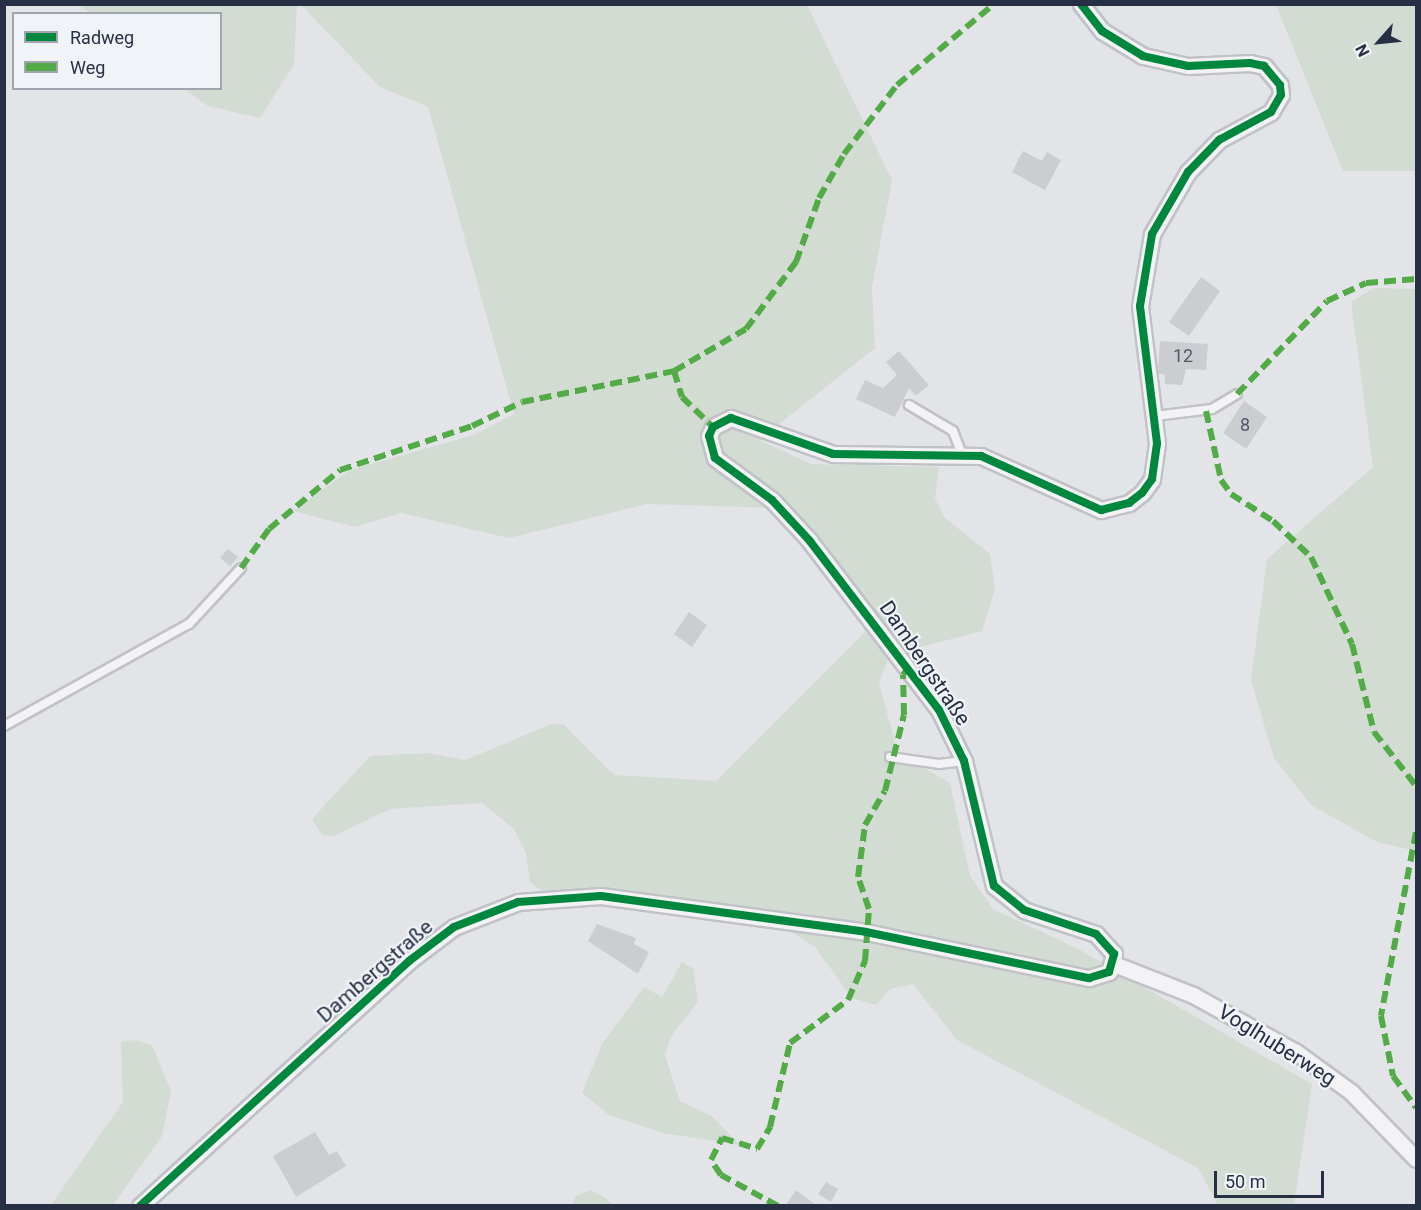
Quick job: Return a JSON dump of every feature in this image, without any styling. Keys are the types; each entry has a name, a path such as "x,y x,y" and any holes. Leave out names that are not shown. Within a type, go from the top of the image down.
{"street":[{"name":"Dambergstraße","path":"140,1206 409,961 454,927 518,902 569,895 632,899 866,932 1089,978 1101,977 1114,964 1108,944 1096,934 1024,910 994,886 964,761 939,710 880,626 772,500 715,458 708,436 713,427 731,418 833,453 962,454 998,460 1086,507 1116,508 1142,493 1152,479 1155,416 1140,306 1152,234 1188,171 1219,140 1278,105 1280,85 1270,70 1250,63 1188,66 1143,56 1102,31 1081,4"},
{"name":"Voglhuberweg","path":"1114,964 1193,995 1296,1052 1351,1092 1416,1159"}],"lane":[{"path":"1155,416 1212,409 1237,394"},
{"path":"909,405 953,431 962,454"},
{"path":"4,726 189,624 241,568"},
{"path":"890,757 939,764 964,761"}],"shaded area":[{"path":"79,5 297,5 294,64 260,118 208,106 186,90 222,90 222,12 89,12"},
{"path":"301,5 807,5 892,180 872,287 875,348 759,440 811,464 939,467 935,499 945,518 990,554 995,589 982,631 917,648 896,637 783,508 647,504 509,538 401,513 355,527 293,511 350,470 474,435 514,414 428,107 380,87"},
{"path":"1276,5 1416,5 1416,171 1343,171"},
{"path":"1374,288 1416,289 1416,851 1377,842 1311,805 1274,758 1251,680 1267,559 1373,467 1351,302"},
{"path":"865,632 879,641 889,657 879,683 898,753 950,783 970,876 993,909 1078,949 1312,1084 1294,1205 1218,1205 1198,1168 957,1040 913,984 890,989 876,1005 852,998 815,947 790,931 746,915 642,898 543,892 530,882 526,853 514,829 482,803 390,809 334,836 322,835 312,819 370,756 428,753 465,760 552,724 563,724 614,775 716,781"},
{"path":"682,962 693,968 698,1002 671,1036 665,1055 680,1101 712,1116 740,1145 663,1133 609,1115 582,1093 602,1044 644,987 662,997"},
{"path":"134,1040 152,1045 171,1091 162,1136 113,1205 51,1205 123,1102 121,1042"},
{"path":"590,1190 613,1205 572,1205 576,1196"}],"building":[{"path":"1023,151 1042,161 1047,152 1061,160 1045,190 1012,172"},
{"path":"1201,277 1220,291 1189,336 1169,322"},
{"path":"1160,341 1208,344 1206,370 1186,369 1182,385 1165,384 1165,375 1158,373"},
{"path":"899,351 929,385 916,396 909,388 895,417 856,399 865,380 883,388 897,375 886,362"},
{"path":"1244,401 1267,417 1246,449 1223,433"},
{"path":"228,549 238,557 230,566 220,558"},
{"path":"689,612 707,625 692,647 674,634"},
{"path":"597,924 636,938 634,944 649,952 638,974 588,941"},
{"path":"315,1132 329,1155 337,1151 346,1166 296,1197 273,1156"},
{"path":"826,1182 838,1189 831,1202 818,1194"},
{"path":"796,1190 817,1206 785,1206"}],"marked path":[{"path":"241,568 269,529 340,470 472,426 522,402 674,371 746,329 796,262 819,198 844,154 897,85 994,4"},
{"path":"1237,394 1327,301 1366,283 1416,279"},
{"path":"674,371 682,397 713,427"},
{"path":"1206,411 1221,480 1231,494 1273,521 1311,557 1352,644 1374,732 1416,786"},
{"path":"778,1206 721,1175 711,1160 722,1138 757,1149 770,1127 790,1043 848,1000 865,961 869,909 858,877 865,825 885,791 904,715 903,675 908,667"},
{"path":"1416,832 1381,1016 1393,1076 1416,1108"}],"cycle path":[{"path":"140,1206 409,961 454,927 518,902 601,896 866,932 1089,978 1109,972 1114,954 1096,934 1024,910 994,886 964,761 939,710 810,541 772,500 715,458 709,436 713,427 731,418 833,454 981,456 1101,510 1129,503 1142,493 1152,479 1157,443 1140,306 1152,234 1188,172 1219,140 1271,112 1281,95 1280,85 1264,66 1250,63 1188,66 1143,56 1102,31 1081,4"}]}
